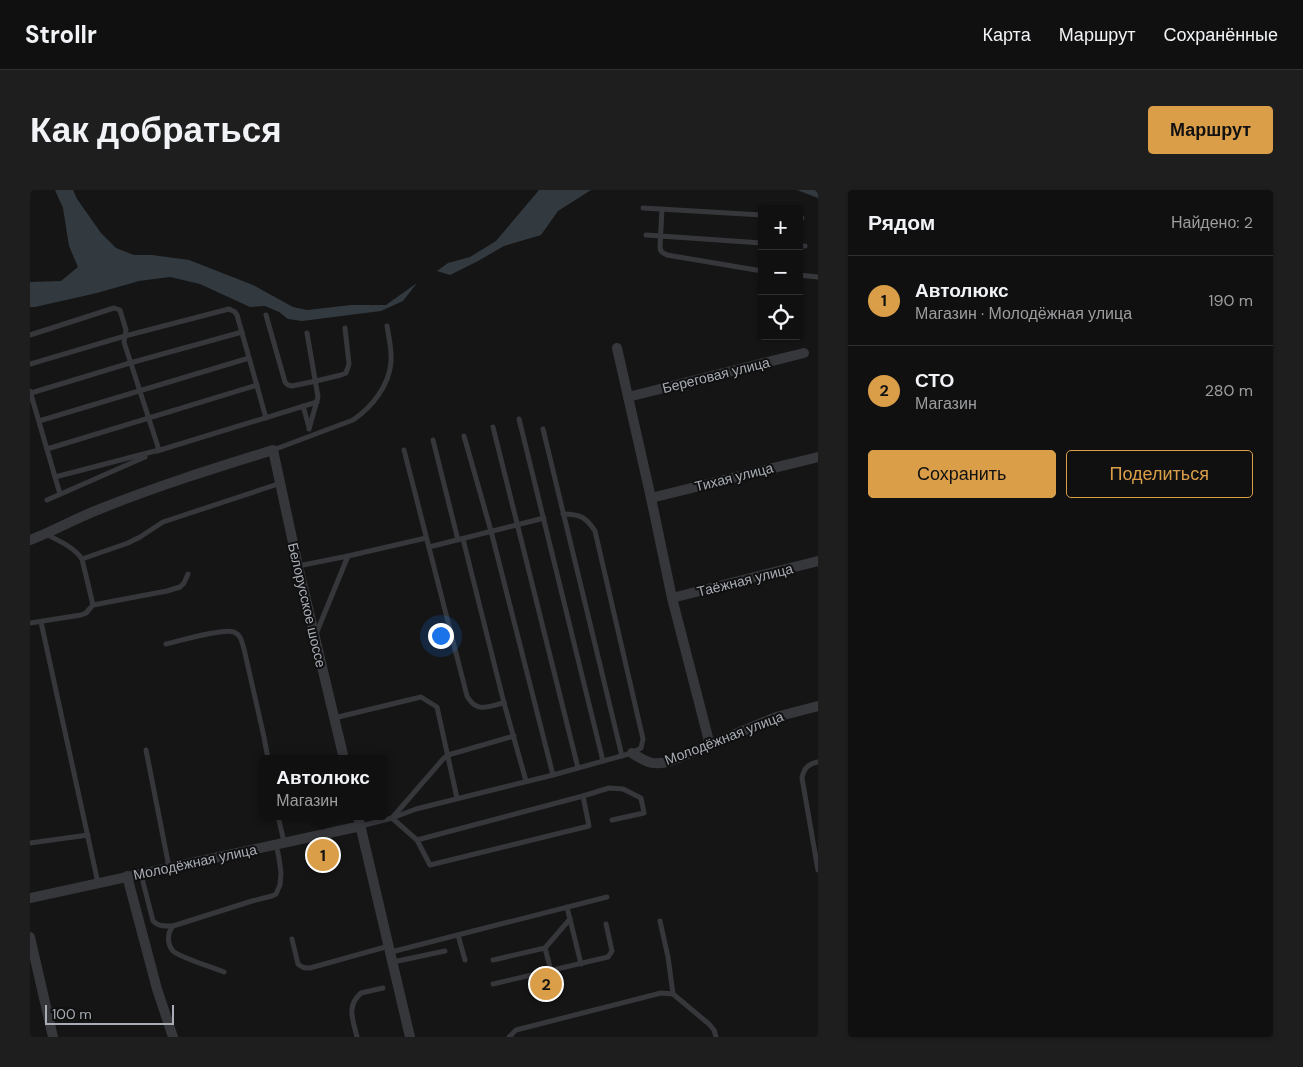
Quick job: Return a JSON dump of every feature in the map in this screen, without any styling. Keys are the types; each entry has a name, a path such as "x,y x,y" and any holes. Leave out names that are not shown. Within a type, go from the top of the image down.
{"street":[{"path":"617,348 672,598 710,745"},
{"name":"Береговая улица","path":"628,396 804,353"},
{"path":"30,540 97,510 147,491 274,450"},
{"name":"Белорусское шоссе","path":"274,450 298,566 343,755"},
{"name":"Тихая улица","path":"651,498 818,457"},
{"name":"Таёжная улица","path":"672,598 818,561"},
{"name":"Молодёжная улица","path":"632,753 644,761 660,764 776,717 818,706"},
{"path":"359,821 410,1037"},
{"name":"Молодёжная улица","path":"30,898 280,843 359,821"},
{"path":"127,876 157,989 173,1037"},
{"path":"30,936 53,1037"}],"lane":[{"path":"643,208 758,215"},
{"path":"662,209 660,250 667,255 758,270"},
{"path":"646,235 758,243"},
{"path":"803,275 818,277"},
{"path":"30,335 114,308 120,310 126,330 124,342 159,450"},
{"path":"30,364 125,336 229,309 235,312 242,332 266,418"},
{"path":"266,314 285,382 292,386 316,382 346,373 349,364 344,328"},
{"path":"274,450 353,420 370,405 379,395 388,376 391,364 387,326"},
{"path":"60,494 30,392 242,332"},
{"path":"307,333 318,397 309,429"},
{"path":"39,421 249,358"},
{"path":"47,449 257,385"},
{"path":"55,476 159,450 317,402"},
{"path":"303,406 311,435"},
{"path":"519,419 603,761"},
{"path":"493,426 578,768"},
{"path":"542,429 622,756"},
{"path":"464,436 491,531 553,775"},
{"path":"433,440 526,781"},
{"path":"47,500 159,450"},
{"path":"404,450 467,696 470,703 479,708 504,703"},
{"path":"82,559 128,543 163,522 176,517 280,483"},
{"path":"387,818 457,798 622,756 641,748 643,739 595,531 589,521 577,514 563,514"},
{"path":"429,547 544,518"},
{"path":"46,534 73,549 82,559 93,605"},
{"path":"298,566 426,538"},
{"path":"315,637 348,556"},
{"path":"30,623 81,616 93,605 180,587 188,574"},
{"path":"42,622 98,883"},
{"path":"166,644 222,632 234,632 238,635 242,640 267,755"},
{"path":"334,718 421,697 437,706 457,798"},
{"path":"392,818 448,755 514,736"},
{"path":"146,750 169,867"},
{"path":"818,762 806,768 802,778 818,870"},
{"path":"417,840 609,788 622,789 641,798 644,813 612,820"},
{"path":"392,818 417,840 430,865 589,826 584,796"},
{"path":"141,873 153,921 156,925 161,926 173,926 272,896 276,894 280,885 281,873 278,820"},
{"path":"30,843 88,836"},
{"path":"292,939 298,964 301,967 310,968 391,953 607,897"},
{"path":"567,907 581,964"},
{"path":"492,960 545,948 570,919"},
{"path":"660,921 668,957 673,994"},
{"path":"493,984 608,957 612,951 606,924"},
{"path":"173,926 168,937 171,948 174,951 224,972"},
{"path":"458,935 465,960"},
{"path":"545,948 551,971"},
{"path":"391,953 445,951"},
{"path":"357,1037 351,1008 353,1003 360,993 383,988"},
{"path":"509,1037 516,1030 661,993 673,994 709,1024 714,1030 716,1037"}],"shaded area":[{"path":"55,190 73,190 77,199 101,233 116,248 134,255 152,255 189,260 253,285 293,307 307,310 351,305 386,305 417,283 403,301 381,311 302,321 288,319 279,312 265,306 250,307 200,284 170,277 139,281 97,293 30,307 30,282 61,281 78,267 69,246 63,208"},
{"path":"539,190 591,190 558,211 541,235 504,246 450,275 437,271 448,263 470,257 496,241"},
{"path":"797,190 818,190 818,198"}],"place":[{"name":"Автолюкс","path":"323,855"},
{"name":"СТО","path":"546,984"}]}
